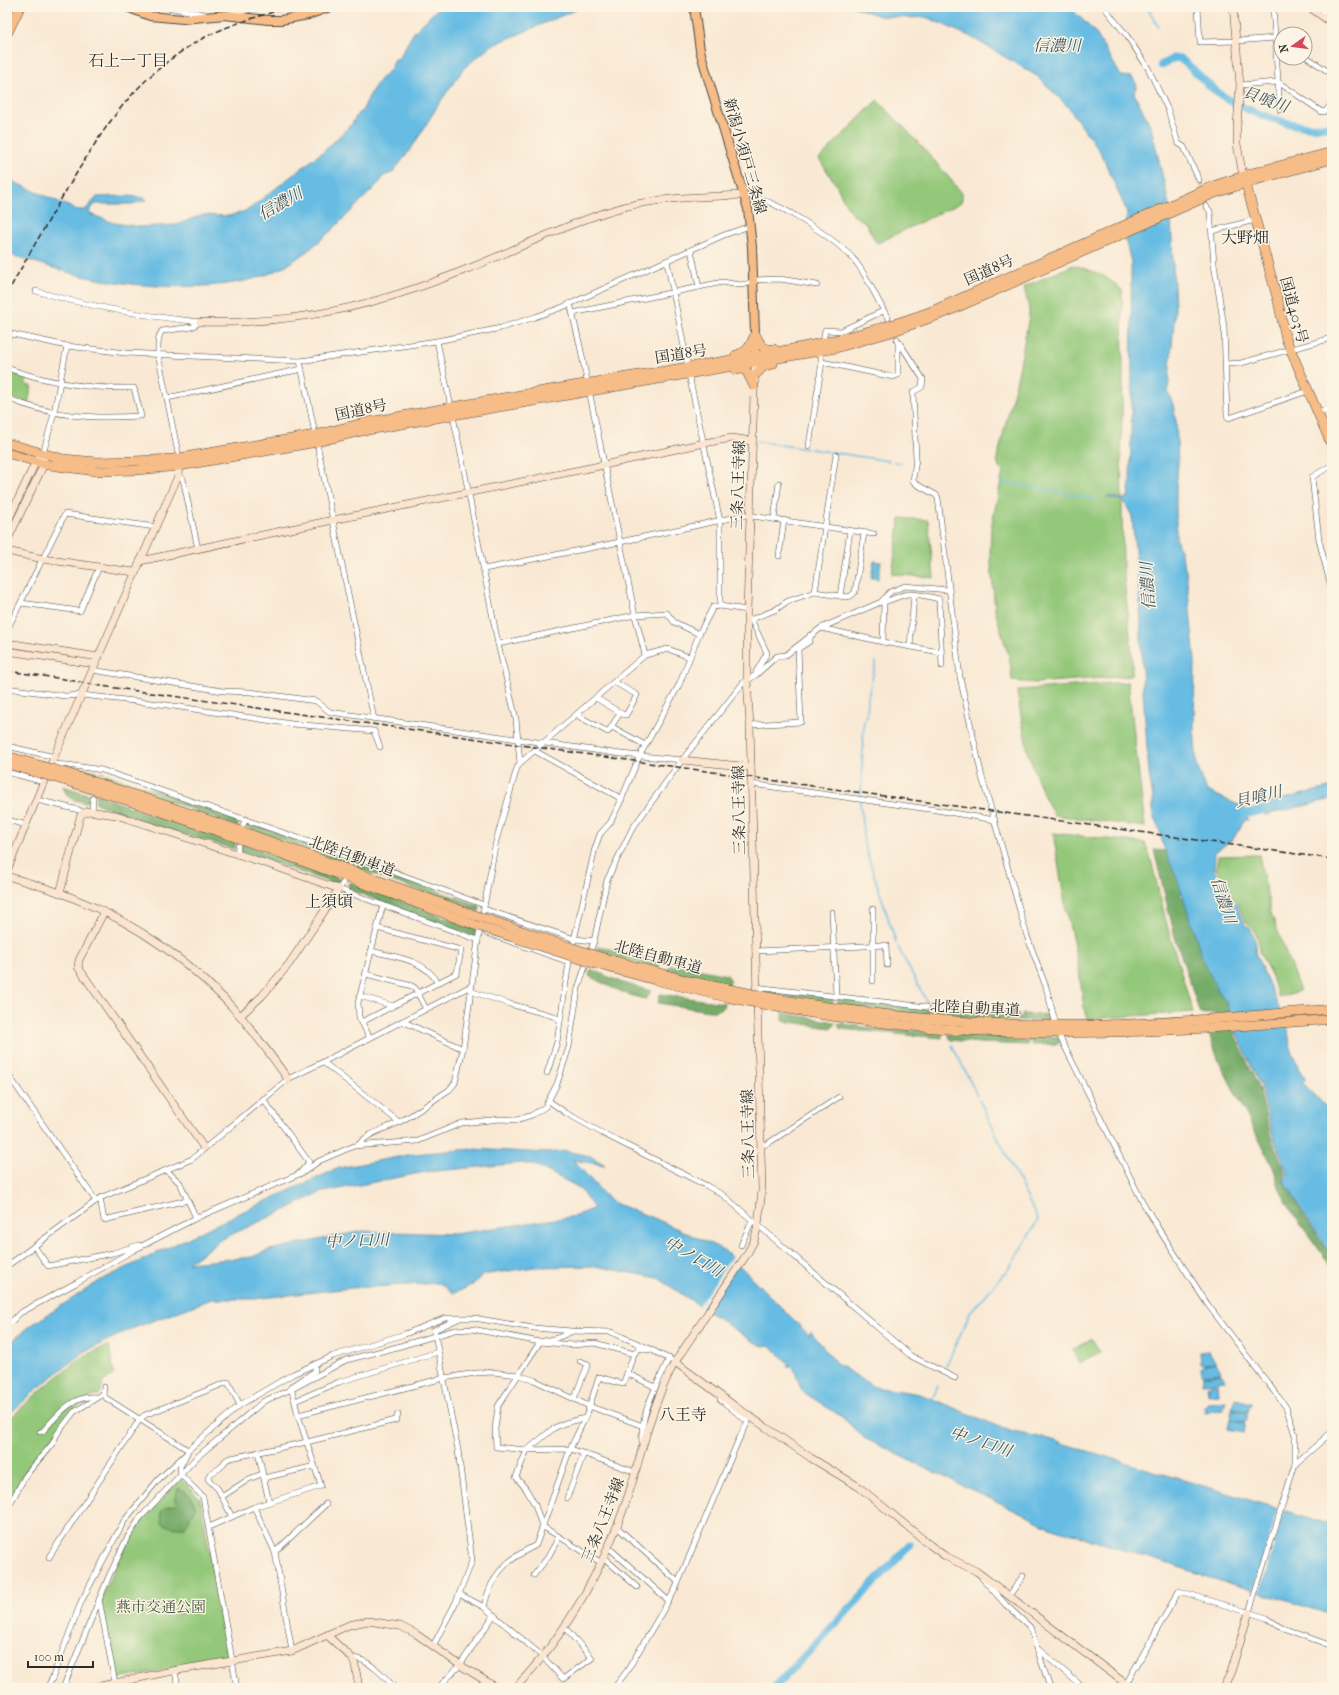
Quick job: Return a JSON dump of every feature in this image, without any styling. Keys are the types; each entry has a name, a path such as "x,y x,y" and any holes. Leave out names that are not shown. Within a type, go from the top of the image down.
{"highway":[{"path":"7,23 15,7"},
{"path":"7,34 20,7"},
{"name":"国道8号","path":"689,371 716,362 790,357 822,347 888,334 912,322 963,305 1189,200 1244,179 1332,152"},
{"name":"国道8号","path":"1244,179 1332,159"},
{"name":"国道403号","path":"1244,179 1290,349 1332,446"},
{"path":"755,334 762,346 767,350 792,346 799,348"},
{"path":"716,362 723,358 743,354 750,346 755,334"},
{"name":"国道8号","path":"7,453 40,463 97,471 179,462 316,439 363,423 451,412 588,387 689,371 708,371 799,348 822,347"},
{"path":"754,376 764,366 786,361 790,357"},
{"path":"708,371 722,372 744,369 754,386"},
{"name":"国道8号","path":"7,443 63,459 97,462 179,462"},
{"name":"北陸自動車道","path":"7,756 477,924 596,960 647,978 782,1004 830,1016 910,1026 1006,1032 1194,1021 1332,1009"},
{"name":"北陸自動車道","path":"7,764 64,777"},
{"name":"北陸自動車道","path":"1076,1029 1147,1031 1332,1019"}],"main road":[{"path":"127,7 150,16 183,19 225,15 268,20 281,20 308,15 330,7"},
{"name":"新潟小須戸三条線","path":"694,7 700,50 710,88 744,195 750,226 755,359"}],"street":[{"path":"167,7 185,9 197,13 225,15 242,9 264,7"},
{"path":"1104,7 1127,36 1148,68 1168,110 1178,143 1184,147 1199,180"},
{"path":"1198,7 1200,42 1273,38"},
{"path":"1233,7 1240,84 1237,144 1244,179"},
{"path":"1273,7 1274,26"},
{"path":"1309,7 1332,23"},
{"path":"1323,7 1323,17"},
{"path":"1313,61 1332,74"},
{"path":"1277,66 1280,110"},
{"path":"1240,84 1278,82 1322,112 1326,111 1332,103"},
{"path":"36,291 69,301 112,310 200,322 256,322 303,317 348,309 430,284 584,220 613,210 666,199 744,195 757,196 804,221 846,251 857,263 888,318"},
{"path":"1206,206 1210,211 1214,264 1224,327 1227,416 1229,418 1308,391"},
{"path":"1212,230 1255,220"},
{"path":"8,335 67,346 126,353 300,361 437,341 501,328 535,317 724,235 750,226"},
{"path":"691,250 699,287"},
{"path":"667,261 720,520 720,606"},
{"path":"573,313 723,282 736,285 750,283 753,280 780,279 817,285"},
{"path":"570,303 635,615 645,655"},
{"path":"809,446 822,362 822,347 825,330 841,331 883,311"},
{"path":"7,871 51,764 99,657 134,572 178,476 179,462 158,354 160,334 162,331 192,328 200,322"},
{"path":"1226,364 1240,363 1332,338"},
{"path":"358,1145 363,1139 372,1133 399,1122 449,1090 455,1083 463,1049 478,940 477,924 484,907 496,841 520,763 516,719 498,644 469,492 437,341"},
{"path":"822,362 893,377 898,375 897,341 923,379 922,387 913,392 916,459 914,481 916,484 936,494 938,498 948,590 960,678 982,777 1027,936 1046,987 1055,1021"},
{"path":"7,541 43,454 54,413 67,346"},
{"name":"三条八王寺線","path":"515,1688 565,1628 596,1573 617,1527 650,1420 672,1360 685,1347 747,1254 754,1240 758,1225 762,1190 762,1145 755,987 750,725 746,680 749,620 747,610 755,359"},
{"path":"300,361 374,719"},
{"path":"7,368 22,374 60,383 86,387 134,388 141,416 103,418 54,413 24,405 7,398"},
{"path":"167,398 302,368"},
{"path":"1318,412 1332,408"},
{"path":"140,561 704,443 732,438 752,441"},
{"path":"815,592 836,455"},
{"path":"7,523 40,463"},
{"path":"1332,465 1312,477 1319,540 1332,591"},
{"path":"178,476 183,479 198,549"},
{"path":"774,518 779,483"},
{"path":"7,630 64,514 155,527"},
{"path":"484,569 750,515 874,534"},
{"path":"780,556 784,520"},
{"path":"840,596 850,531"},
{"path":"756,675 756,672 768,653 749,620 775,610 788,601 815,592 850,596 855,592 864,533"},
{"path":"7,551 43,559 134,572"},
{"path":"21,603 80,611 99,567"},
{"path":"883,642 883,602 890,592 905,586 948,590"},
{"path":"910,647 914,595"},
{"path":"7,1326 20,1313 145,1244 196,1218 298,1175 319,1161 358,1145 418,1141 462,1123 501,1119 517,1120 532,1115 545,1107 557,1084 569,1047 578,988 594,941 607,880 622,848 632,829 682,760 746,680 756,675 777,656 786,654 821,628 895,597 914,595 940,598 940,652 942,666"},
{"path":"547,1073 557,1042 569,962 595,848 600,834 610,823 645,745 679,685 689,657 713,606 747,610"},
{"path":"498,644 635,615 667,613 674,622 699,634"},
{"path":"821,628 883,642 940,652"},
{"path":"750,725 801,722 798,649 810,641 810,635"},
{"path":"7,643 99,657"},
{"path":"520,763 645,655 668,649 689,657"},
{"path":"7,651 223,691 250,692 316,701 330,712 374,719 544,743 751,767"},
{"path":"596,698 620,713 626,715 637,695 614,682"},
{"path":"7,688 65,696 82,695 160,704 292,724 374,731 380,747"},
{"path":"578,714 580,717 606,732 610,731 620,713"},
{"path":"612,727 645,745"},
{"path":"7,746 55,757"},
{"path":"534,751 622,799"},
{"path":"51,764 68,765 101,773 246,819 575,939 594,941"},
{"path":"7,772 44,782"},
{"path":"751,784 936,810 995,820"},
{"path":"92,812 93,798"},
{"path":"37,800 79,810 83,813 92,812 116,816 341,886 383,905 478,940"},
{"path":"60,893 80,817 83,813"},
{"path":"243,825 246,819"},
{"path":"7,820 27,825"},
{"path":"237,854 238,846"},
{"path":"7,876 60,893 104,912 131,926 174,956 208,984 240,1016 288,1079"},
{"path":"240,1016 262,996 289,964 341,886"},
{"path":"370,1038 358,1012 360,996 383,905"},
{"path":"873,909 873,982"},
{"path":"104,912 79,960 78,967 204,1148"},
{"path":"832,912 836,995"},
{"path":"477,924 569,962"},
{"path":"362,1022 456,973 461,950 377,928"},
{"path":"755,951 886,945 887,965"},
{"path":"371,951 424,966 438,982"},
{"path":"366,974 415,988 426,1009"},
{"path":"755,987 836,995 927,1007"},
{"path":"7,1266 98,1199 192,1159 288,1079 426,1009 471,988 510,1004 553,1016 560,1020"},
{"path":"360,996 393,1006"},
{"path":"402,1021 463,1049"},
{"path":"1060,1037 1142,1201 1208,1306 1286,1407 1295,1435 1295,1464 1230,1672 1223,1688"},
{"path":"324,1062 399,1122"},
{"path":"7,1073 98,1199 104,1220 187,1200"},
{"path":"762,1145 766,1144 839,1097"},
{"path":"263,1099 309,1162 298,1175"},
{"path":"549,1101 566,1113 602,1133 723,1195 911,1356 955,1378"},
{"path":"166,1170 180,1183 196,1218"},
{"path":"741,1245 752,1221"},
{"path":"34,1246 48,1266 113,1253 133,1246 145,1244"},
{"path":"47,1688 52,1679 81,1602 124,1521 158,1480 187,1451 240,1405 293,1374 333,1356 405,1334 445,1318 474,1318 533,1328 611,1332 672,1360 812,1458 859,1488 945,1556 976,1571 1128,1686 1180,1591 1267,1618 1280,1627 1332,1646"},
{"path":"432,1646 459,1594 472,1561 458,1450 434,1330 460,1318"},
{"path":"63,1688 99,1598 127,1538 140,1518 197,1457 264,1401 292,1390 346,1360 455,1330 472,1328 540,1342 573,1345 595,1343 634,1354"},
{"path":"572,1331 557,1338 540,1342 518,1374 498,1406 495,1429 496,1447 527,1450 570,1449 635,1472"},
{"path":"484,1607 491,1585 502,1567 519,1554 536,1545 570,1449 589,1406 599,1377 622,1384 634,1354 639,1348 650,1349"},
{"path":"295,1401 339,1382 438,1352"},
{"path":"642,1450 643,1426 655,1387 667,1365 672,1360"},
{"path":"574,1399 588,1364 580,1361"},
{"path":"209,1527 254,1507 321,1486 298,1415 291,1386 314,1371 315,1364"},
{"path":"298,1415 444,1378 476,1373 518,1374 589,1406 643,1426"},
{"path":"627,1373 655,1387"},
{"path":"49,1557 140,1419 145,1415 228,1382 240,1405"},
{"path":"104,1387 103,1394 106,1398 187,1451"},
{"path":"7,1509 26,1475 53,1443 57,1434 74,1412 103,1394"},
{"path":"614,1688 627,1671 669,1601 738,1441 748,1422 720,1400 720,1395"},
{"path":"40,1432 43,1431 63,1409 73,1401 90,1396 96,1397"},
{"path":"232,1517 218,1489 208,1479 210,1474 220,1468 226,1460 396,1420 398,1414"},
{"path":"584,1418 565,1423 554,1428 527,1450 516,1477 526,1489 535,1505 542,1526 602,1560 637,1588"},
{"path":"1295,1464 1332,1432"},
{"path":"187,1451 180,1467 181,1475 203,1497 237,1688"},
{"path":"258,1452 269,1502"},
{"path":"567,1498 584,1453"},
{"path":"222,1496 249,1479 315,1466"},
{"path":"275,1552 326,1504"},
{"path":"254,1507 275,1552 292,1651"},
{"path":"617,1527 678,1582"},
{"path":"534,1575 548,1557 559,1537"},
{"path":"608,1548 669,1601"},
{"path":"976,1571 1006,1604 1028,1623 1050,1688"},
{"path":"1009,1596 1023,1576"},
{"path":"459,1594 484,1607 494,1615 542,1656 563,1680 592,1658 565,1628"},
{"path":"99,1598 116,1685"},
{"path":"438,1688 460,1665 494,1615"},
{"path":"90,1688 116,1685 174,1671 292,1651 328,1636 349,1625 368,1621 400,1626 416,1634 460,1665 497,1688"},
{"path":"328,1636 352,1658 355,1665 359,1688"},
{"path":"1038,1649 1084,1688"},
{"path":"352,1658 360,1658 395,1688"},
{"path":"174,1671 178,1688"}],"green space":[{"path":"877,100 921,145 962,193 962,200 960,203 878,243 865,222 853,215 842,198 837,186 819,159"},
{"path":"1073,265 1099,274 1117,285 1122,290 1123,375 1121,454 1123,568 1132,654 1132,674 1130,676 1035,683 1012,681 1010,661 995,610 990,552 991,528 1003,471 999,468 997,459 1018,375 1029,316 1024,287"},
{"path":"7,370 28,378 25,385 32,386 28,403 7,396"},
{"path":"900,518 928,520 934,578 892,574"},
{"path":"1128,682 1145,827 1054,815 1044,796 1028,754 1017,693 1019,690"},
{"path":"70,766 96,771 98,774 95,780 66,770"},
{"path":"106,774 215,810 238,822 238,827 183,806 101,780 103,775"},
{"path":"63,786 91,795 90,799 85,803 73,799 66,794"},
{"path":"96,794 151,815 236,843 234,849 135,820 96,803"},
{"path":"247,822 350,859 348,865 246,827"},
{"path":"1053,833 1145,843 1150,856 1168,929 1193,1012 1088,1019 1084,1007 1078,964 1066,910"},
{"path":"241,843 341,879 335,884 242,852 240,848"},
{"path":"1154,850 1168,851 1184,886 1180,896 1189,903 1233,1013 1200,1014 1175,937"},
{"path":"1259,855 1271,913 1300,991 1278,997 1272,977 1259,951 1259,941 1253,928 1246,922 1237,902 1227,894 1227,886 1216,869 1218,856"},
{"path":"355,861 480,906 479,912 353,867"},
{"path":"349,882 476,929 475,937 348,889"},
{"path":"598,946 654,961 660,965 658,969 597,953"},
{"path":"670,966 682,966 727,975 730,979 729,988 667,972"},
{"path":"591,969 620,982 651,991 646,999 625,993 589,976"},
{"path":"763,989 834,998 832,1005 760,993 760,990"},
{"path":"660,994 724,1003 723,1008 715,1011 709,1011 658,1003"},
{"path":"838,999 928,1009 933,1016 838,1005"},
{"path":"935,1009 1018,1014 1019,1017 1023,1017 1022,1014 1049,1015 1051,1021 1005,1020 937,1015"},
{"path":"783,1013 835,1022 835,1025 831,1028 783,1021"},
{"path":"838,1023 872,1028 942,1032 942,1038 840,1029"},
{"path":"1232,1028 1259,1089 1271,1137 1285,1173 1283,1180 1303,1215 1332,1258 1332,1267 1293,1214 1280,1190 1274,1169 1218,1059 1208,1031"},
{"path":"948,1034 1027,1038 1058,1037 1060,1042 1058,1044 1032,1045 1030,1040 1028,1041 1028,1045 980,1043 951,1040"},
{"path":"1092,1339 1100,1352 1079,1364 1072,1350"},
{"path":"109,1345 114,1374 103,1382 100,1394 86,1400 71,1412 45,1450 27,1469 7,1504 7,1421 41,1390 84,1356"},
{"name":"燕市交通公園","path":"181,1479 200,1498 228,1658 118,1679 100,1599 127,1543 142,1521"},
{"path":"178,1488 190,1495 196,1508 192,1515 178,1502 175,1502"},
{"path":"177,1504 190,1516 190,1519 185,1527 173,1528 162,1523 161,1512 166,1507"}],"water":[{"name":"信濃川","path":"439,7 582,7 491,46 464,68 440,102 411,149 392,173 383,176 381,181 346,216 323,238 297,259 262,276 238,282 210,286 180,287 151,286 96,279 7,254 7,179 77,210 85,210 97,197 128,196 145,198 147,200 131,204 95,204 89,212 90,214 114,223 141,227 176,225 202,215 229,216 248,210 325,150 352,124 358,113 362,112 377,83 386,73 390,71 395,59 399,58 414,32"},
{"name":"信濃川","path":"854,7 1070,7 1095,32 1121,76 1132,77 1137,85 1134,93 1151,127 1171,218 1175,309 1168,392 1173,404 1176,421 1178,463 1176,538 1186,571 1195,661 1194,728 1197,766 1207,791 1245,808 1248,820 1245,820 1233,839 1215,852 1214,870 1225,887 1225,894 1236,904 1245,925 1250,928 1256,942 1255,952 1288,1029 1296,1063 1306,1080 1302,1082 1332,1113 1332,1256 1304,1214 1284,1180 1287,1173 1273,1136 1261,1088 1236,1032 1226,1002 1204,963 1179,884 1153,816 1153,798 1149,774 1143,691 1140,606 1132,516 1124,501 1107,498 1107,496 1123,499 1128,497 1130,484 1132,387 1131,262 1126,242 1127,212 1101,153 1068,107 1037,76 971,37 926,17 910,18 880,16"},
{"path":"874,561 881,562 878,579 871,578"},
{"path":"1332,787 1332,799 1265,815 1263,804"},
{"name":"中ノ口川","path":"472,1149 547,1153 566,1151 590,1156 605,1165 573,1160 611,1202 656,1219 724,1250 809,1335 811,1332 836,1363 874,1387 920,1394 1010,1431 1032,1436 1035,1435 1325,1523 1329,1521 1332,1522 1332,1615 1047,1526 864,1438 842,1417 802,1391 794,1369 792,1367 787,1367 789,1364 770,1345 763,1346 752,1341 658,1278 595,1266 534,1267 482,1275 474,1284 453,1294 440,1283 351,1288 253,1299 212,1299 131,1329 82,1353 37,1389 7,1416 7,1346 30,1326 101,1280 242,1212 339,1168 414,1154","holes":["522,1163 537,1166 578,1187 594,1208 576,1216 454,1234 362,1231 269,1250 252,1257 188,1263 222,1239 319,1193 425,1172"]},
{"path":"1209,1351 1216,1363 1200,1363 1199,1352"},
{"path":"1216,1363 1222,1373 1202,1375 1201,1367 1203,1367 1203,1365"},
{"path":"1222,1374 1226,1381 1202,1383 1203,1376"},
{"path":"1217,1383 1218,1394 1208,1395 1207,1385"},
{"path":"1235,1399 1251,1403 1248,1412 1232,1408"},
{"path":"1226,1401 1223,1410 1205,1412 1204,1406 1207,1405 1207,1403"},
{"path":"1232,1409 1248,1413 1246,1422 1230,1419"},
{"path":"1230,1419 1246,1423 1244,1432 1228,1429"}],"pier":[{"path":"733,1255 736,1258 701,1309 698,1307"},
{"path":"1279,1507 1285,1508 1259,1595 1253,1593"}],"waterway":[{"path":"1147,7 1158,26"},
{"name":"貝喰川","path":"1161,65 1174,58 1179,58 1225,98 1264,116 1305,126 1332,126"},
{"path":"756,441 807,449"},
{"path":"811,449 889,461"},
{"path":"894,462 901,463"},
{"path":"1003,482 1097,499"},
{"path":"861,797 864,720 867,717 868,697 876,662"},
{"path":"860,801 864,844 896,942"},
{"name":"貝喰川","path":"1237,816 1275,807"},
{"path":"898,947 928,1004"},
{"path":"952,1045 977,1095"},
{"path":"946,1366 970,1313 1010,1267 1038,1220 979,1099"},
{"path":"932,1400 938,1386"},
{"path":"774,1688 910,1545"}],"tunnel":[{"path":"1199,180 1206,206"},
{"path":"97,784 99,775"},
{"path":"348,871 352,859"}],"railway":[{"path":"7,294 89,153 135,91 153,73 198,41 231,26 289,7"},
{"path":"7,671 94,685 1332,859"}],"district":[{"name":"石上一丁目","path":"128,60"},
{"name":"大野畑","path":"1245,237"},
{"name":"上須頃","path":"329,901"},
{"name":"八王寺","path":"683,1414"}]}
